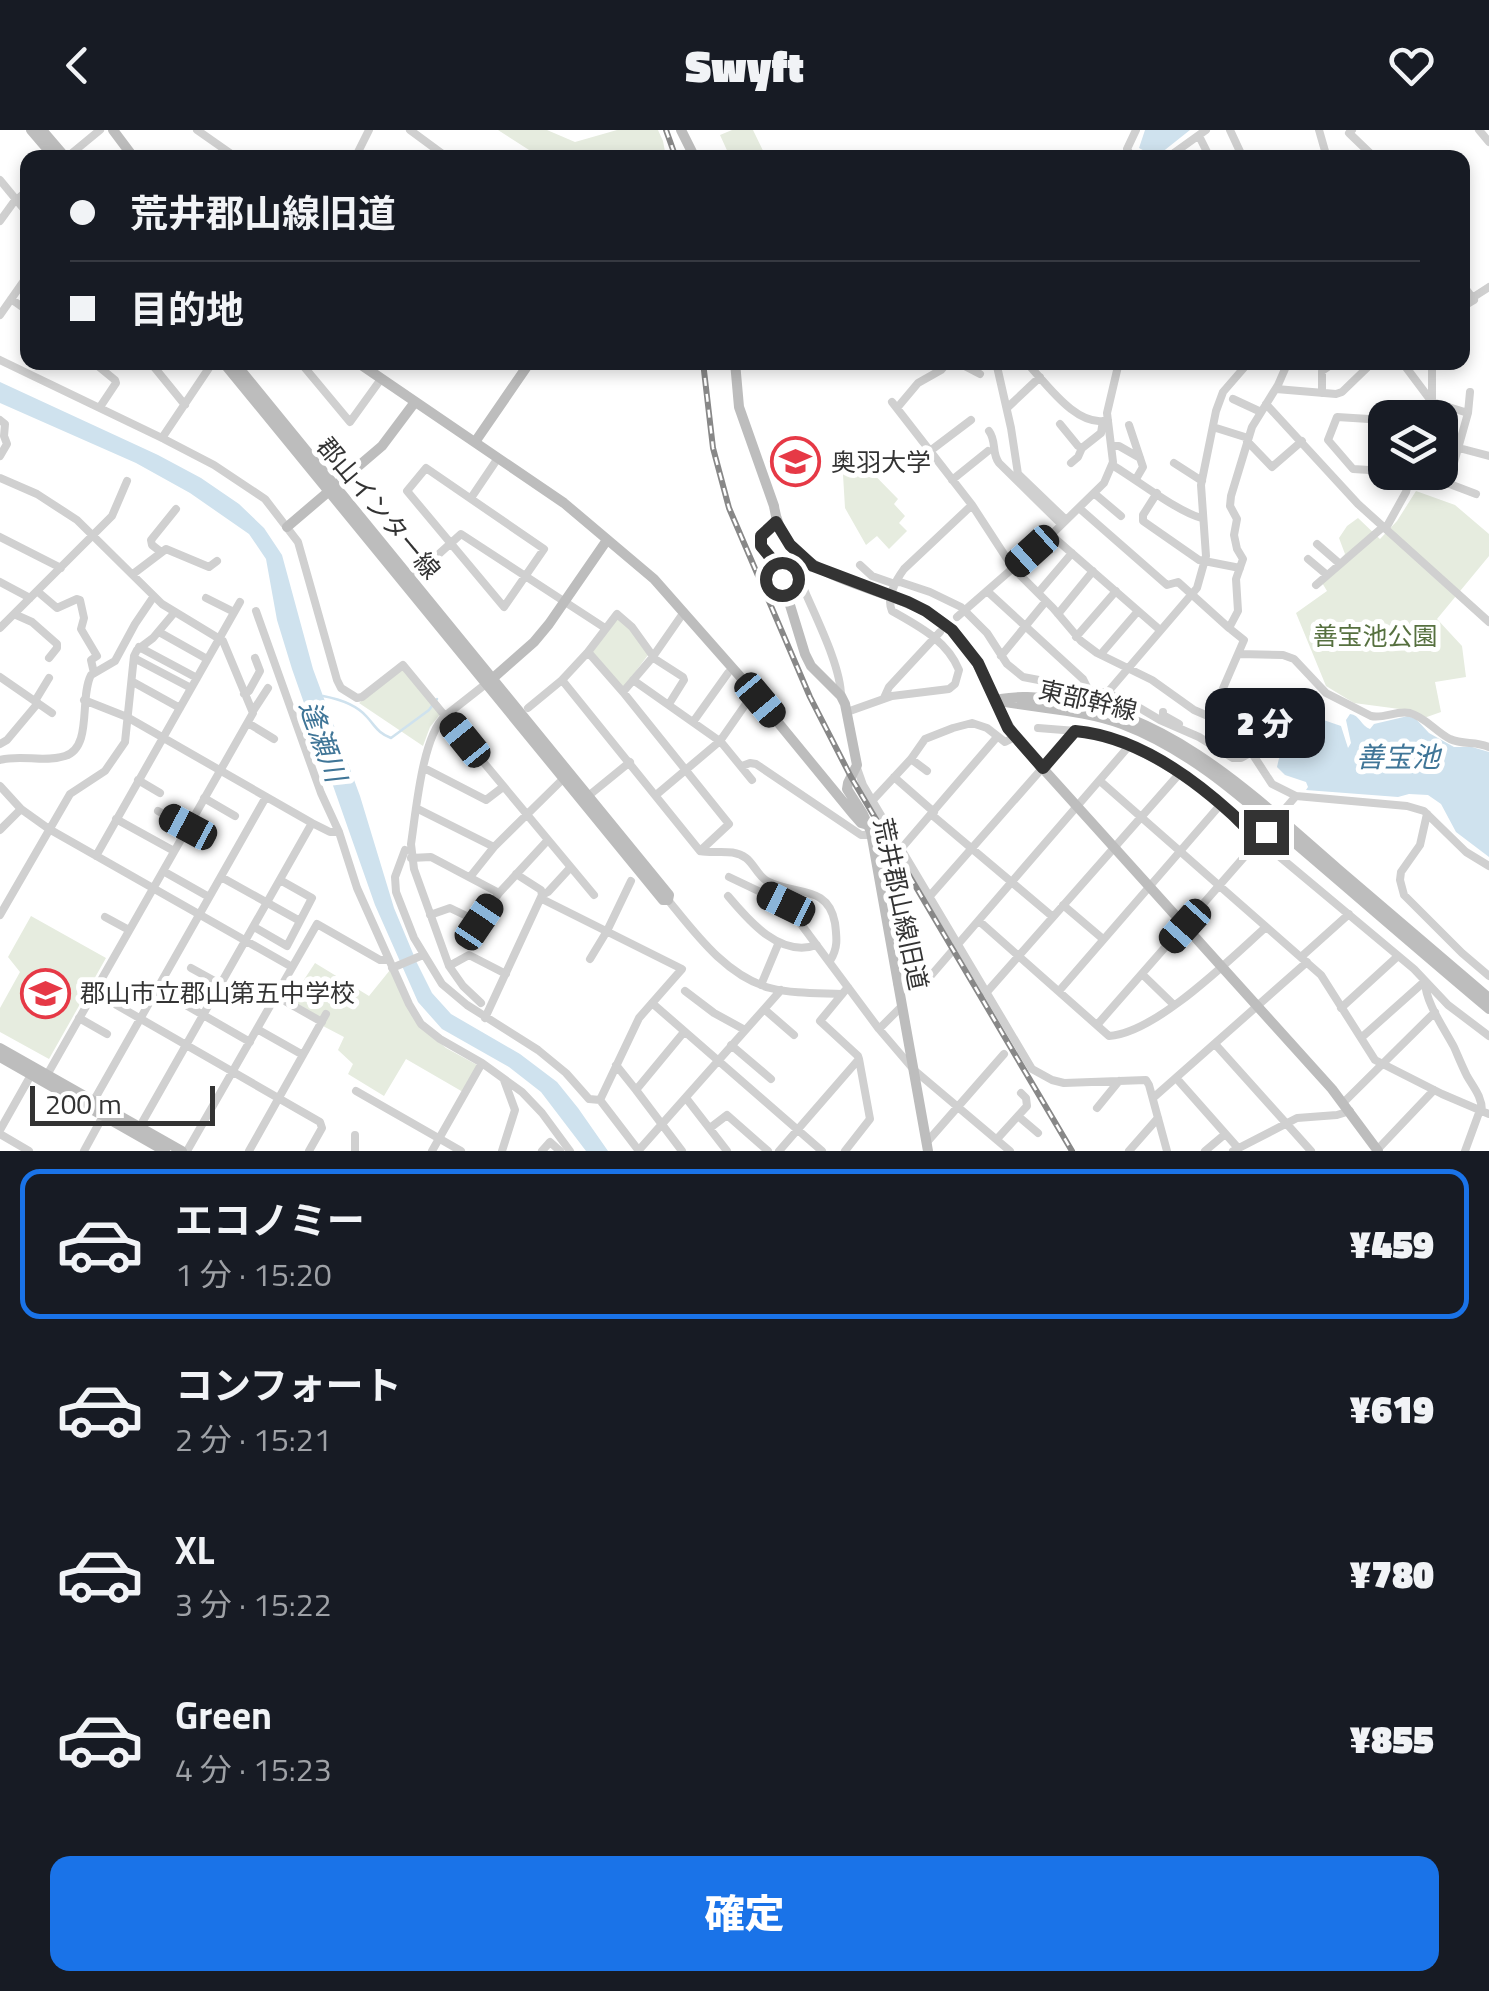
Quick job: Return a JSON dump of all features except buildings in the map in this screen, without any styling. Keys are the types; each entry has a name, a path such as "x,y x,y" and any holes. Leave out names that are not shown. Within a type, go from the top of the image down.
{"street":[{"path":"31,130 48,150"},
{"path":"42,130 60,150"},
{"path":"75,150 100,130"},
{"path":"197,130 226,150"},
{"path":"410,130 437,150"},
{"path":"1352,130 1349,133 1367,150"},
{"path":"1479,130 1489,142"},
{"path":"1178,150 1202,133"},
{"path":"0,180 20,205"},
{"path":"0,221 20,197"},
{"path":"0,315 20,286"},
{"path":"1470,302 1489,287"},
{"path":"11,299 20,305"},
{"path":"21,370 214,465 265,499 298,542 341,688 362,697 402,664 594,895"},
{"path":"100,407 116,384 104,370"},
{"path":"157,370 185,405"},
{"path":"162,438 208,370"},
{"path":"230,370 332,490"},
{"name":"郡山インター線","path":"240,370 332,490 490,681"},
{"path":"307,370 350,422 381,379"},
{"path":"368,370 564,503 663,588 818,768 858,821 870,830 862,835 756,764 742,766"},
{"path":"475,442 524,370"},
{"path":"736,370 738,407 774,506 776,522 790,545 813,566 926,611 952,630 985,674 1015,737 1347,1107 1378,1150 1434,1090"},
{"path":"941,370 918,383 894,405 972,505 1014,568 1076,637 1152,680 1194,710 1226,724 1280,790 1296,796 1407,806 1427,814 1466,852 1489,866"},
{"path":"972,370 980,374"},
{"path":"998,370 1018,474 1063,522"},
{"path":"1033,370 1074,413 1106,421"},
{"path":"1071,463 1106,421 1117,370"},
{"path":"1107,693 1197,588 1206,562 1202,480 1222,392 1242,370"},
{"path":"1229,628 1239,606 1236,579 1242,559 1234,536 1237,519 1230,506 1248,439 1284,370"},
{"path":"1322,393 1324,370"},
{"path":"1276,388 1340,393 1364,370"},
{"path":"1408,370 1430,400"},
{"path":"1432,370 1432,400"},
{"path":"1007,408 1040,377"},
{"path":"1458,451 1470,392"},
{"path":"1233,398 1264,408 1302,442 1358,504 1489,622"},
{"path":"287,527 382,446 415,402"},
{"path":"1458,410 1468,413"},
{"path":"1368,419 1338,416 1328,440 1353,469 1368,470"},
{"path":"0,420 5,424 7,444 0,456"},
{"path":"930,451 971,420"},
{"path":"961,614 1104,483 1112,466 1106,421"},
{"path":"1060,424 1082,448"},
{"path":"1130,425 1143,467 1136,479"},
{"path":"1213,427 1248,439 1272,467 1302,442"},
{"path":"989,431 996,442 994,453 998,462 1063,522"},
{"path":"1112,446 1141,459"},
{"path":"1459,448 1489,456"},
{"path":"952,480 988,451"},
{"path":"471,498 498,458"},
{"path":"1174,463 1202,480"},
{"path":"1112,466 1202,518"},
{"path":"426,468 544,549 504,607 450,545 407,491 426,468"},
{"path":"0,478 60,508 174,613 224,642 253,711"},
{"path":"0,628 112,516 127,481"},
{"path":"1458,488 1476,494"},
{"path":"1316,585 1384,528 1407,490"},
{"path":"1157,492 1142,515 1143,522 1199,560 1240,568"},
{"path":"1095,494 1120,516"},
{"path":"847,712 884,698 949,689 955,684 958,664 937,635 892,611 889,602 908,564 972,505"},
{"path":"1079,508 1168,585 1178,582 1244,640 1211,716"},
{"path":"162,552 150,541 176,509"},
{"name":"荒井郡山線旧道","path":"776,522 761,536 761,546 775,563 810,662 840,696 847,712 856,768 847,789 870,830 925,1148"},
{"path":"408,582 461,534 605,628"},
{"path":"1051,534 1160,630"},
{"path":"0,537 61,568"},
{"path":"607,540 534,642 445,716 433,731 408,854 394,882 414,938 448,991 546,1056 589,1099 600,1100 639,1151 781,990"},
{"path":"1317,544 1340,564"},
{"path":"133,574 166,549 209,567 217,561"},
{"path":"1038,593 1072,553"},
{"path":"1308,559 1327,576"},
{"path":"860,565 869,575 930,592 987,633 1018,674 1107,693 1134,704 1149,720 1199,736 1233,758 1252,752"},
{"path":"1058,614 1093,572"},
{"path":"0,582 57,608 80,600 84,618 80,628 96,656 91,660 94,672"},
{"path":"803,587 831,656 840,696"},
{"path":"987,591 1086,681 1087,688"},
{"path":"1076,637 1116,591"},
{"path":"0,760 70,754 82,738 86,685 94,672 115,661 154,596"},
{"path":"206,598 234,612"},
{"path":"1001,656 1046,601"},
{"path":"96,856 240,602"},
{"path":"256,611 357,888 409,1004 422,1024 531,1101 570,1151"},
{"path":"1101,654 1138,611"},
{"path":"623,692 684,612"},
{"path":"0,915 70,794 105,771 125,742 134,658 139,647 154,638 174,613"},
{"path":"528,708 588,652 614,615 632,627 653,656 683,677 669,704"},
{"path":"7,617 32,622 57,644 49,658"},
{"path":"800,637 821,630"},
{"path":"158,632 207,660"},
{"path":"884,698 889,687 937,635"},
{"path":"139,647 196,678"},
{"path":"588,652 729,824 700,851"},
{"path":"1238,654 1290,657 1326,693 1371,716 1412,714 1456,742 1489,747"},
{"path":"810,662 831,656"},
{"path":"134,658 191,688"},
{"path":"244,694 260,670 255,658"},
{"path":"1047,682 1064,662"},
{"path":"693,722 728,673"},
{"path":"0,677 52,712"},
{"path":"0,744 36,702 50,678"},
{"path":"562,680 700,851 730,851 745,857 765,880 824,899 832,910 838,940 830,961"},
{"path":"633,680 720,741 752,780"},
{"path":"490,681 563,779 585,799"},
{"path":"490,681 664,900 704,944 742,975 762,985 781,990 845,990"},
{"path":"133,682 180,708"},
{"path":"47,1075 268,688"},
{"name":"東部幹線","path":"995,700 1024,696 1071,702 1149,720 1226,775 1489,998"},
{"path":"1174,697 1163,715 1179,723 1180,728"},
{"path":"656,795 720,741 750,698"},
{"path":"84,700 127,717 312,823 339,832"},
{"name":"東部幹線","path":"995,700 1059,708 1117,722 1174,749 1222,781 1489,1009"},
{"path":"248,724 274,739"},
{"path":"872,800 925,739 968,724 984,727 1006,742 1015,737"},
{"path":"1038,728 1106,736 1180,773 1263,836 1448,1005 1489,1036"},
{"path":"929,897 1075,731"},
{"path":"900,850 997,737"},
{"path":"897,983 928,980 1129,746"},
{"path":"911,759 927,771"},
{"path":"585,799 630,762"},
{"path":"424,768 486,800 503,787"},
{"path":"856,768 900,850 1032,1069 1064,1082 1146,1080 1167,1151"},
{"path":"986,993 1180,773"},
{"path":"894,777 1053,917"},
{"path":"470,877 494,846 563,779"},
{"path":"138,780 160,793"},
{"path":"1100,781 1320,975 1372,1056 1484,1112"},
{"path":"1210,795 1222,781"},
{"path":"0,786 21,809 49,829 292,967"},
{"path":"1284,811 1296,796"},
{"path":"93,1102 266,797"},
{"path":"204,798 235,816"},
{"path":"1059,991 1222,804"},
{"path":"416,808 494,846"},
{"path":"0,830 21,809"},
{"path":"158,811 188,827"},
{"path":"1427,814 1420,845 1401,872 1402,888 1408,900 1489,976"},
{"path":"116,820 174,851"},
{"path":"139,1128 312,823"},
{"path":"1097,1025 1263,836"},
{"path":"430,916 450,908 479,922 499,893 547,840"},
{"path":"408,854 431,857 499,893"},
{"path":"408,854 449,966 481,1002"},
{"path":"485,1018 542,897 570,868"},
{"path":"163,871 209,897"},
{"path":"516,874 541,890 542,897"},
{"path":"220,877 300,921"},
{"path":"728,877 786,904 830,961 845,990 914,1070 1010,1151"},
{"path":"1326,894 1338,879"},
{"path":"254,927 286,946 300,921 312,898 280,880"},
{"path":"590,959 631,881"},
{"path":"728,896 754,926 779,942 810,948 818,945"},
{"path":"542,897 682,969 639,1018 600,1100"},
{"path":"1063,905 1104,939"},
{"path":"1153,1098 1257,1006 1350,914"},
{"path":"105,918 129,930"},
{"path":"978,921 1108,1036 1126,1034 1152,1022 1266,927"},
{"path":"0,1048 184,1151 317,924 392,965 422,954"},
{"path":"762,985 779,942"},
{"path":"449,966 468,955 506,974"},
{"path":"1341,1008 1398,956"},
{"path":"1461,974 1472,962"},
{"path":"191,968 220,984"},
{"path":"1142,974 1174,1005"},
{"path":"1426,981 1425,989 1436,1014 1483,1105 1484,1112 1465,1151"},
{"path":"1361,1038 1426,981"},
{"path":"158,989 250,1042"},
{"path":"845,990 820,1021 859,1059 870,1119 845,1151"},
{"path":"685,991 745,1030"},
{"path":"94,992 320,1122 322,1128 309,1151"},
{"path":"250,1151 324,1018 276,996"},
{"path":"652,1003 822,1151"},
{"path":"1177,1078 1235,1150 1296,1118 1338,1115 1383,1064 1448,1005"},
{"path":"879,1029 902,1007"},
{"path":"764,1009 794,1035"},
{"path":"79,1018 107,1034"},
{"path":"257,1029 304,1056"},
{"path":"636,1090 684,1032"},
{"path":"1215,1044 1310,1151"},
{"path":"731,1045 772,1078"},
{"path":"925,1148 1004,1054"},
{"path":"0,1058 165,1151"},
{"path":"779,1151 859,1059"},
{"path":"432,1151 482,1063"},
{"path":"616,1065 682,1151"},
{"path":"28,1151 0,1132 31,1075"},
{"path":"502,1151 515,1110 504,1079"},
{"path":"1097,1108 1119,1081"},
{"path":"356,1092 461,1151"},
{"path":"997,1140 1027,1106 1021,1094"},
{"path":"686,1098 727,1151"},
{"path":"710,1128 727,1115 768,1151"},
{"path":"87,1150 104,1116"},
{"path":"1018,1116 1038,1133"},
{"path":"1129,1151 1158,1118"},
{"path":"1204,1151 1224,1134"},
{"path":"355,1136 355,1151"},
{"path":"542,1151 550,1142 560,1151"}],"green space":[{"path":"498,130 547,130 575,142 617,130 658,130 665,150 529,150"},
{"path":"732,130 753,130 763,150 727,150 720,135"},
{"path":"851,451 898,499 894,504 905,516 899,523 907,531 889,549 877,536 866,545 845,508 842,458"},
{"name":"善宝池公園","path":"1416,491 1455,505 1489,534 1489,556 1437,619 1462,646 1466,677 1435,682 1441,712 1424,718 1407,710 1354,703 1326,686 1296,613 1327,591 1321,581 1345,554 1339,538 1347,526 1358,518 1380,539"},
{"path":"618,618 631,629 648,655 621,688 593,654"},
{"path":"402,667 441,713 423,746 359,703"},
{"path":"31,916 106,958 49,1059 0,1032 0,1008 20,972 8,957"},
{"path":"315,963 369,996 390,970 422,1027 446,1048 479,1066 463,1092 406,1059 384,1096 348,1074 353,1064 338,1050 344,1037 290,1001"}],"water":[{"path":"1145,130 1190,130 1165,150 1139,148"},
{"name":"逢瀬川","path":"0,382 201,478 239,504 264,528 282,555 313,669 360,796 394,908 432,993 451,1014 520,1054 557,1082 608,1151 586,1151 541,1092 509,1067 442,1029 418,1002 375,905 292,669 277,620 266,559 249,534 190,493 136,463 0,403"},
{"name":"善宝池","path":"1306,714 1341,726 1348,748 1351,743 1346,720 1350,714 1370,729 1374,724 1408,716 1454,747 1489,752 1489,857 1456,832 1441,804 1428,795 1398,797 1306,790 1306,782 1285,775 1277,767 1280,754 1288,742 1292,720"}],"waterway":[{"name":"逢瀬川","path":"323,696 358,709 391,738 429,710 437,699"}],"railway":[{"path":"666,130 673,150"},
{"path":"704,370 713,448 729,508 810,697 851,777 1072,1151"}],"place":[{"name":"奥羽大学","path":"796,462"},
{"name":"郡山市立郡山第五中学校","path":"45,993"}],"route":[{"path":"782,579 761,546 761,536 776,522 799,556 813,566 908,602 952,630 985,674 1008,728 1043,768 1075,731 1106,736 1185,776 1259,840 1266,832"}]}
